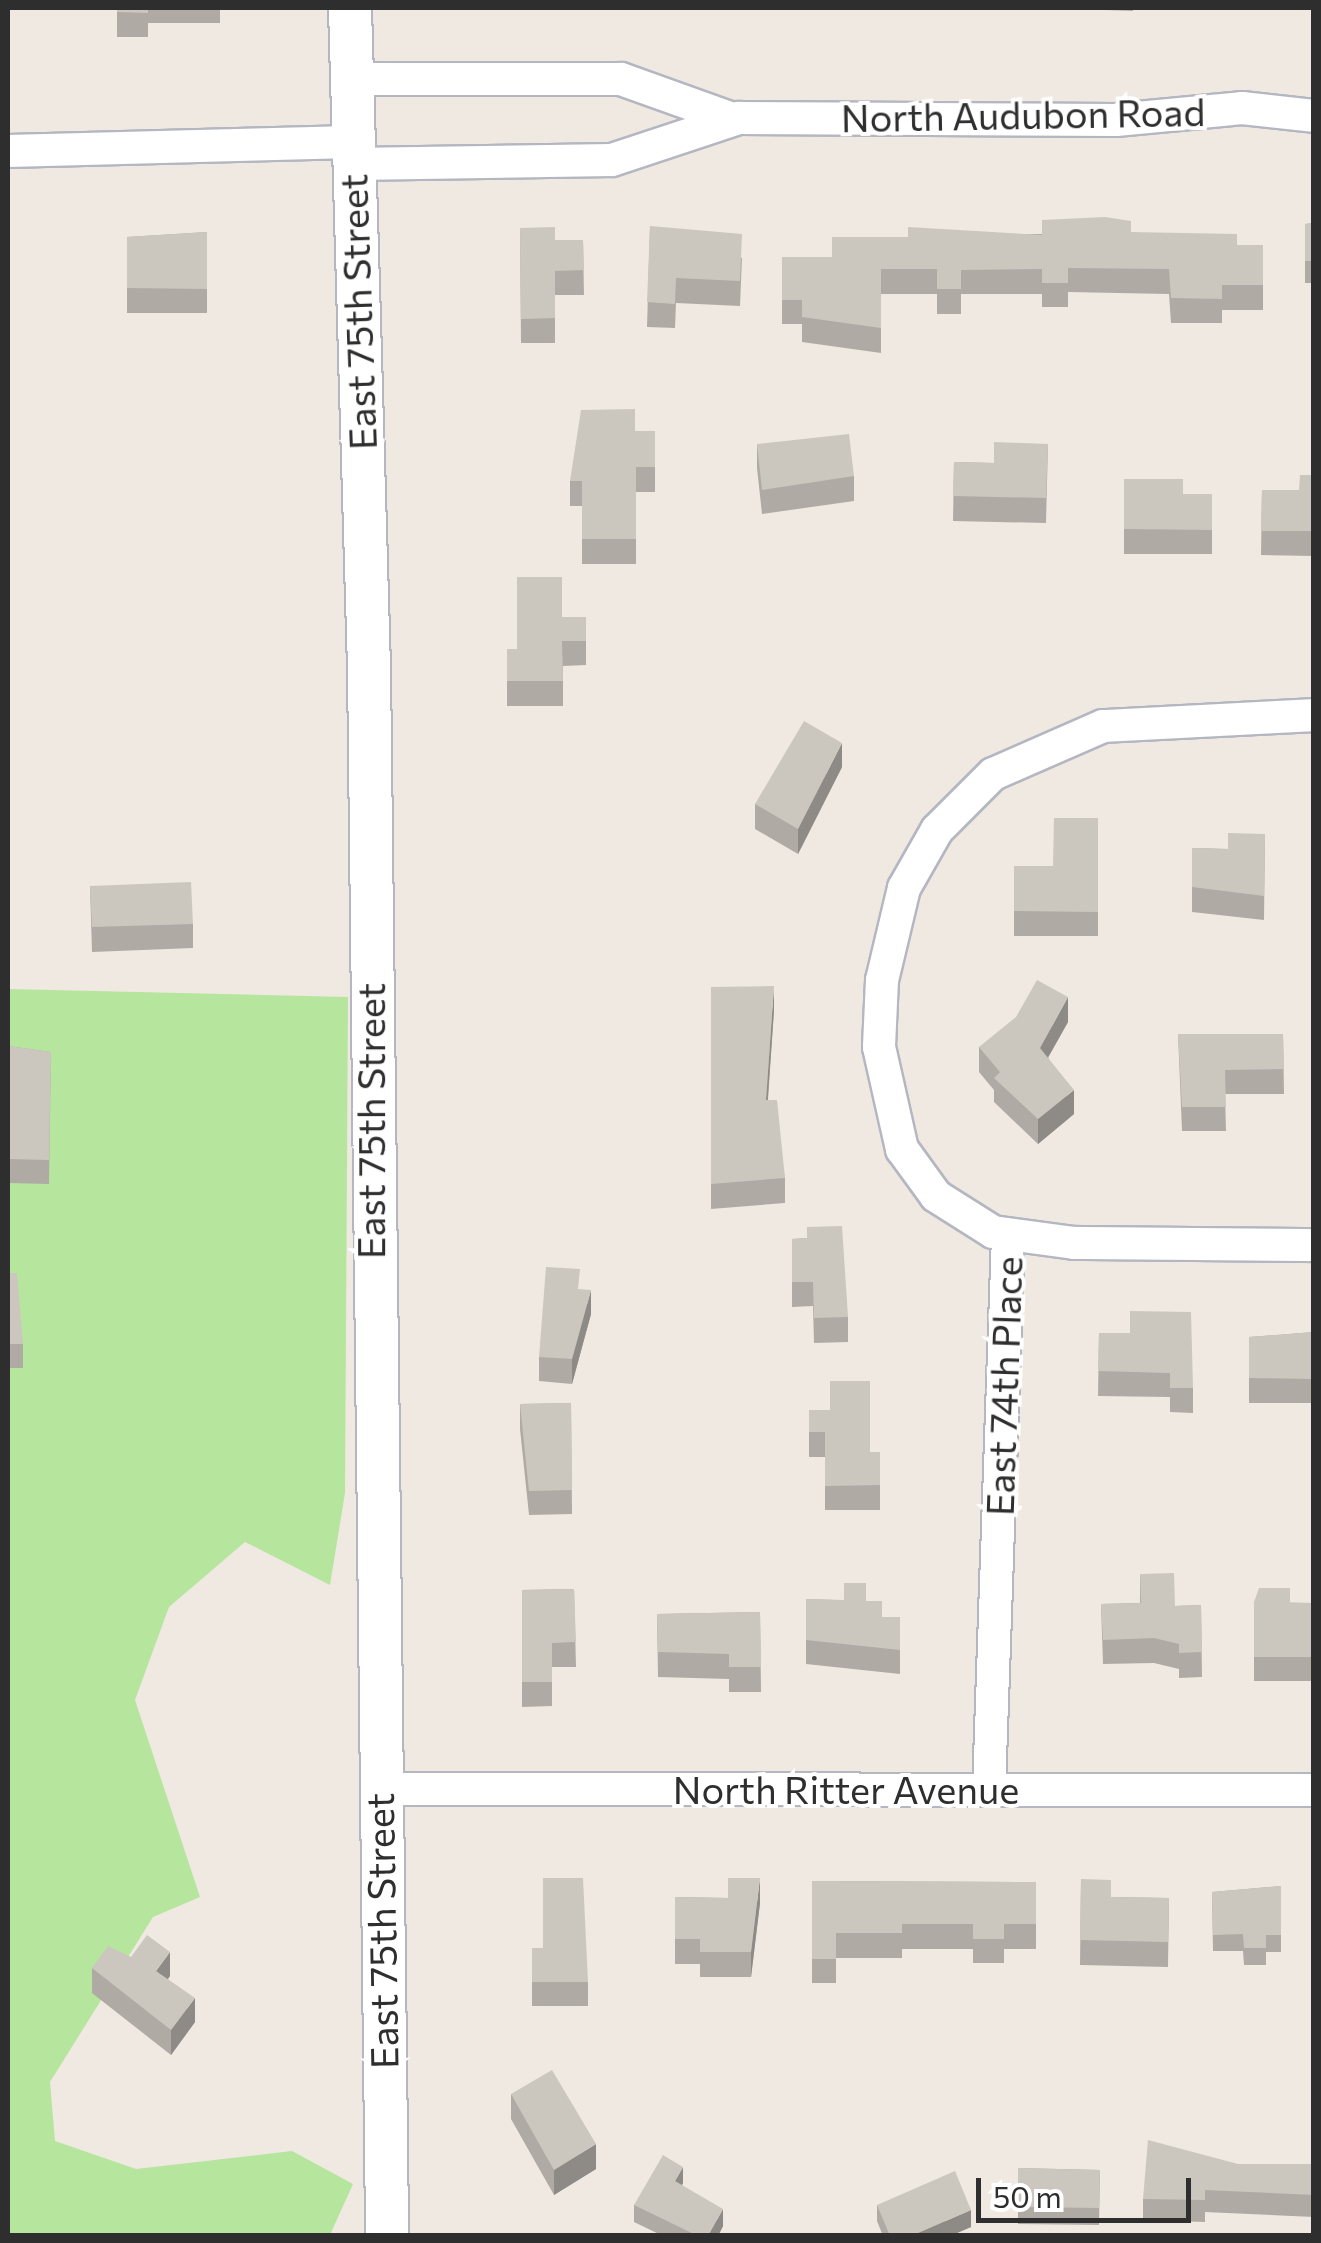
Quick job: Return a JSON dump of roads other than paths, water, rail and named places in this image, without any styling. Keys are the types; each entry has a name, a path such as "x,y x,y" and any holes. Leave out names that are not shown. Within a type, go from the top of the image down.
{"street":[{"name":"East 75th Street","path":"350,8 368,666 387,2236"},
{"name":"North Audubon Road","path":"351,80 622,79 732,119"},
{"name":"North Audubon Road","path":"8,152 352,153 612,160 732,119 1116,120 1242,108 1314,116"},
{"name":"East 74th Place","path":"989,1789 1008,1236 936,1196 895,1136 881,1073 882,980 904,888 930,841 1004,766 1103,726 1314,715"},
{"path":"1008,1236 1314,1245"},
{"name":"North Ritter Avenue","path":"379,1789 1314,1790"}]}
